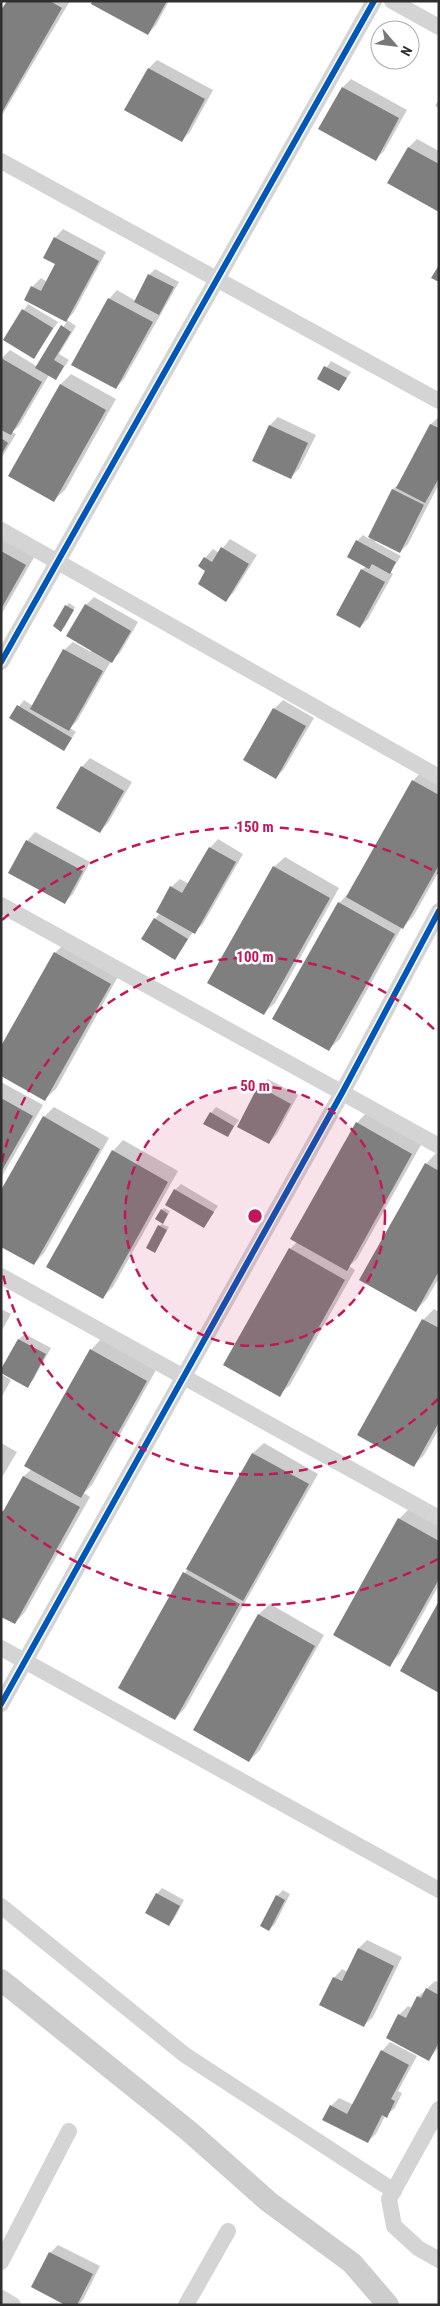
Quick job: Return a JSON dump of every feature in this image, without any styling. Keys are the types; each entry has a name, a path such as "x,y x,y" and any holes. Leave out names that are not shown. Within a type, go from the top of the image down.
{"street":[{"path":"1,662 374,1"},
{"path":"392,1 439,27"},
{"path":"1,161 439,401"},
{"path":"1,530 439,777"},
{"path":"1,904 439,1146"},
{"path":"1,1704 185,1378 342,1093 439,911"},
{"path":"1,1276 439,1518"},
{"path":"1,1648 439,1890"},
{"path":"1,1906 186,2055 394,2191"},
{"path":"1,1980 190,2132 269,2202 352,2263 388,2305"},
{"path":"439,2108 389,2199 394,2226 418,2248 439,2260"},
{"path":"1,2262 69,2131"},
{"path":"186,2305 228,2231"},
{"path":"1,2298 13,2305"}],"building":[{"path":"7,1 50,1 62,8 1,114 1,10"},
{"path":"92,1 167,1 148,35 91,4"},
{"path":"148,68 205,99 182,142 124,110"},
{"path":"342,87 399,118 376,161 318,129"},
{"path":"408,147 439,164 439,212 387,183"},
{"path":"54,237 99,261 66,322 24,300 31,286 41,291 55,264 43,258"},
{"path":"439,265 439,282 431,278"},
{"path":"148,274 174,287 159,315 134,302"},
{"path":"108,298 153,322 116,389 71,365"},
{"path":"22,309 53,328 34,359 3,340"},
{"path":"61,325 71,332 54,360 64,366 56,380 35,368"},
{"path":"1,358 42,382 11,435 1,430"},
{"path":"324,366 347,378 339,391 317,379"},
{"path":"60,384 106,410 54,502 8,476"},
{"path":"430,424 439,428 439,478 425,503 396,488"},
{"path":"269,425 308,443 291,479 252,461"},
{"path":"1,438 8,443 1,455"},
{"path":"392,489 424,505 400,553 368,537"},
{"path":"356,540 396,562 390,574 372,564 369,569 347,557"},
{"path":"221,547 249,564 226,602 198,584 205,571 198,566 204,557 212,562"},
{"path":"1,551 26,565 1,609"},
{"path":"361,569 385,582 360,628 336,615"},
{"path":"85,604 131,631 112,663 66,636"},
{"path":"65,605 74,610 61,632 53,626"},
{"path":"63,649 103,671 69,731 30,709"},
{"path":"17,705 72,738 64,751 9,718"},
{"path":"273,708 306,726 276,779 243,760"},
{"path":"81,766 124,791 100,833 56,808"},
{"path":"412,780 439,795 439,865 403,929 346,897"},
{"path":"26,840 83,871 65,904 8,873"},
{"path":"209,847 236,862 195,934 156,912 170,886 182,893"},
{"path":"273,866 330,898 264,1015 207,983"},
{"path":"338,902 395,934 329,1051 272,1019"},
{"path":"154,918 188,939 175,960 141,939"},
{"path":"54,952 111,984 45,1101 1,1076 1,1046"},
{"path":"258,1086 291,1104 269,1144 237,1127"},
{"path":"1,1098 33,1116 1,1172"},
{"path":"210,1112 234,1126 228,1137 203,1124"},
{"path":"43,1116 100,1149 34,1265 1,1247 1,1190"},
{"path":"356,1122 412,1154 347,1271 290,1239"},
{"path":"112,1150 168,1182 103,1299 46,1267"},
{"path":"425,1163 439,1171 439,1271 416,1312 359,1280"},
{"path":"174,1189 214,1212 204,1228 165,1205"},
{"path":"161,1209 168,1214 163,1224 155,1219"},
{"path":"158,1225 167,1230 155,1253 146,1248"},
{"path":"289,1248 345,1280 280,1397 223,1365"},
{"path":"422,1319 439,1328 439,1422 414,1467 357,1435"},
{"path":"18,1339 46,1354 28,1388 1,1373 1,1369"},
{"path":"90,1349 147,1381 81,1498 24,1466"},
{"path":"252,1453 309,1484 243,1601 186,1569"},
{"path":"23,1476 80,1507 15,1624 1,1617 1,1515"},
{"path":"398,1518 439,1541 439,1579 390,1667 333,1635"},
{"path":"183,1572 240,1604 175,1720 118,1688"},
{"path":"439,1601 439,1693 400,1671"},
{"path":"258,1614 315,1646 249,1762 193,1730"},
{"path":"156,1893 180,1906 169,1926 145,1913"},
{"path":"276,1895 285,1900 269,1931 260,1926"},
{"path":"358,1948 394,1966 364,2027 319,2005 333,1977 342,1981"},
{"path":"426,1988 439,1995 439,2042 429,2061 386,2038 398,2014 406,2018 417,1996 421,1998"},
{"path":"381,2050 409,2065 391,2099 395,2101 387,2118 382,2115 368,2143 322,2120 330,2105 347,2114"},
{"path":"49,2252 93,2274 77,2305 65,2305 31,2287"}],"cycle path":[{"path":"1,662 374,1"},
{"path":"1,1704 342,1093 439,911"}]}
